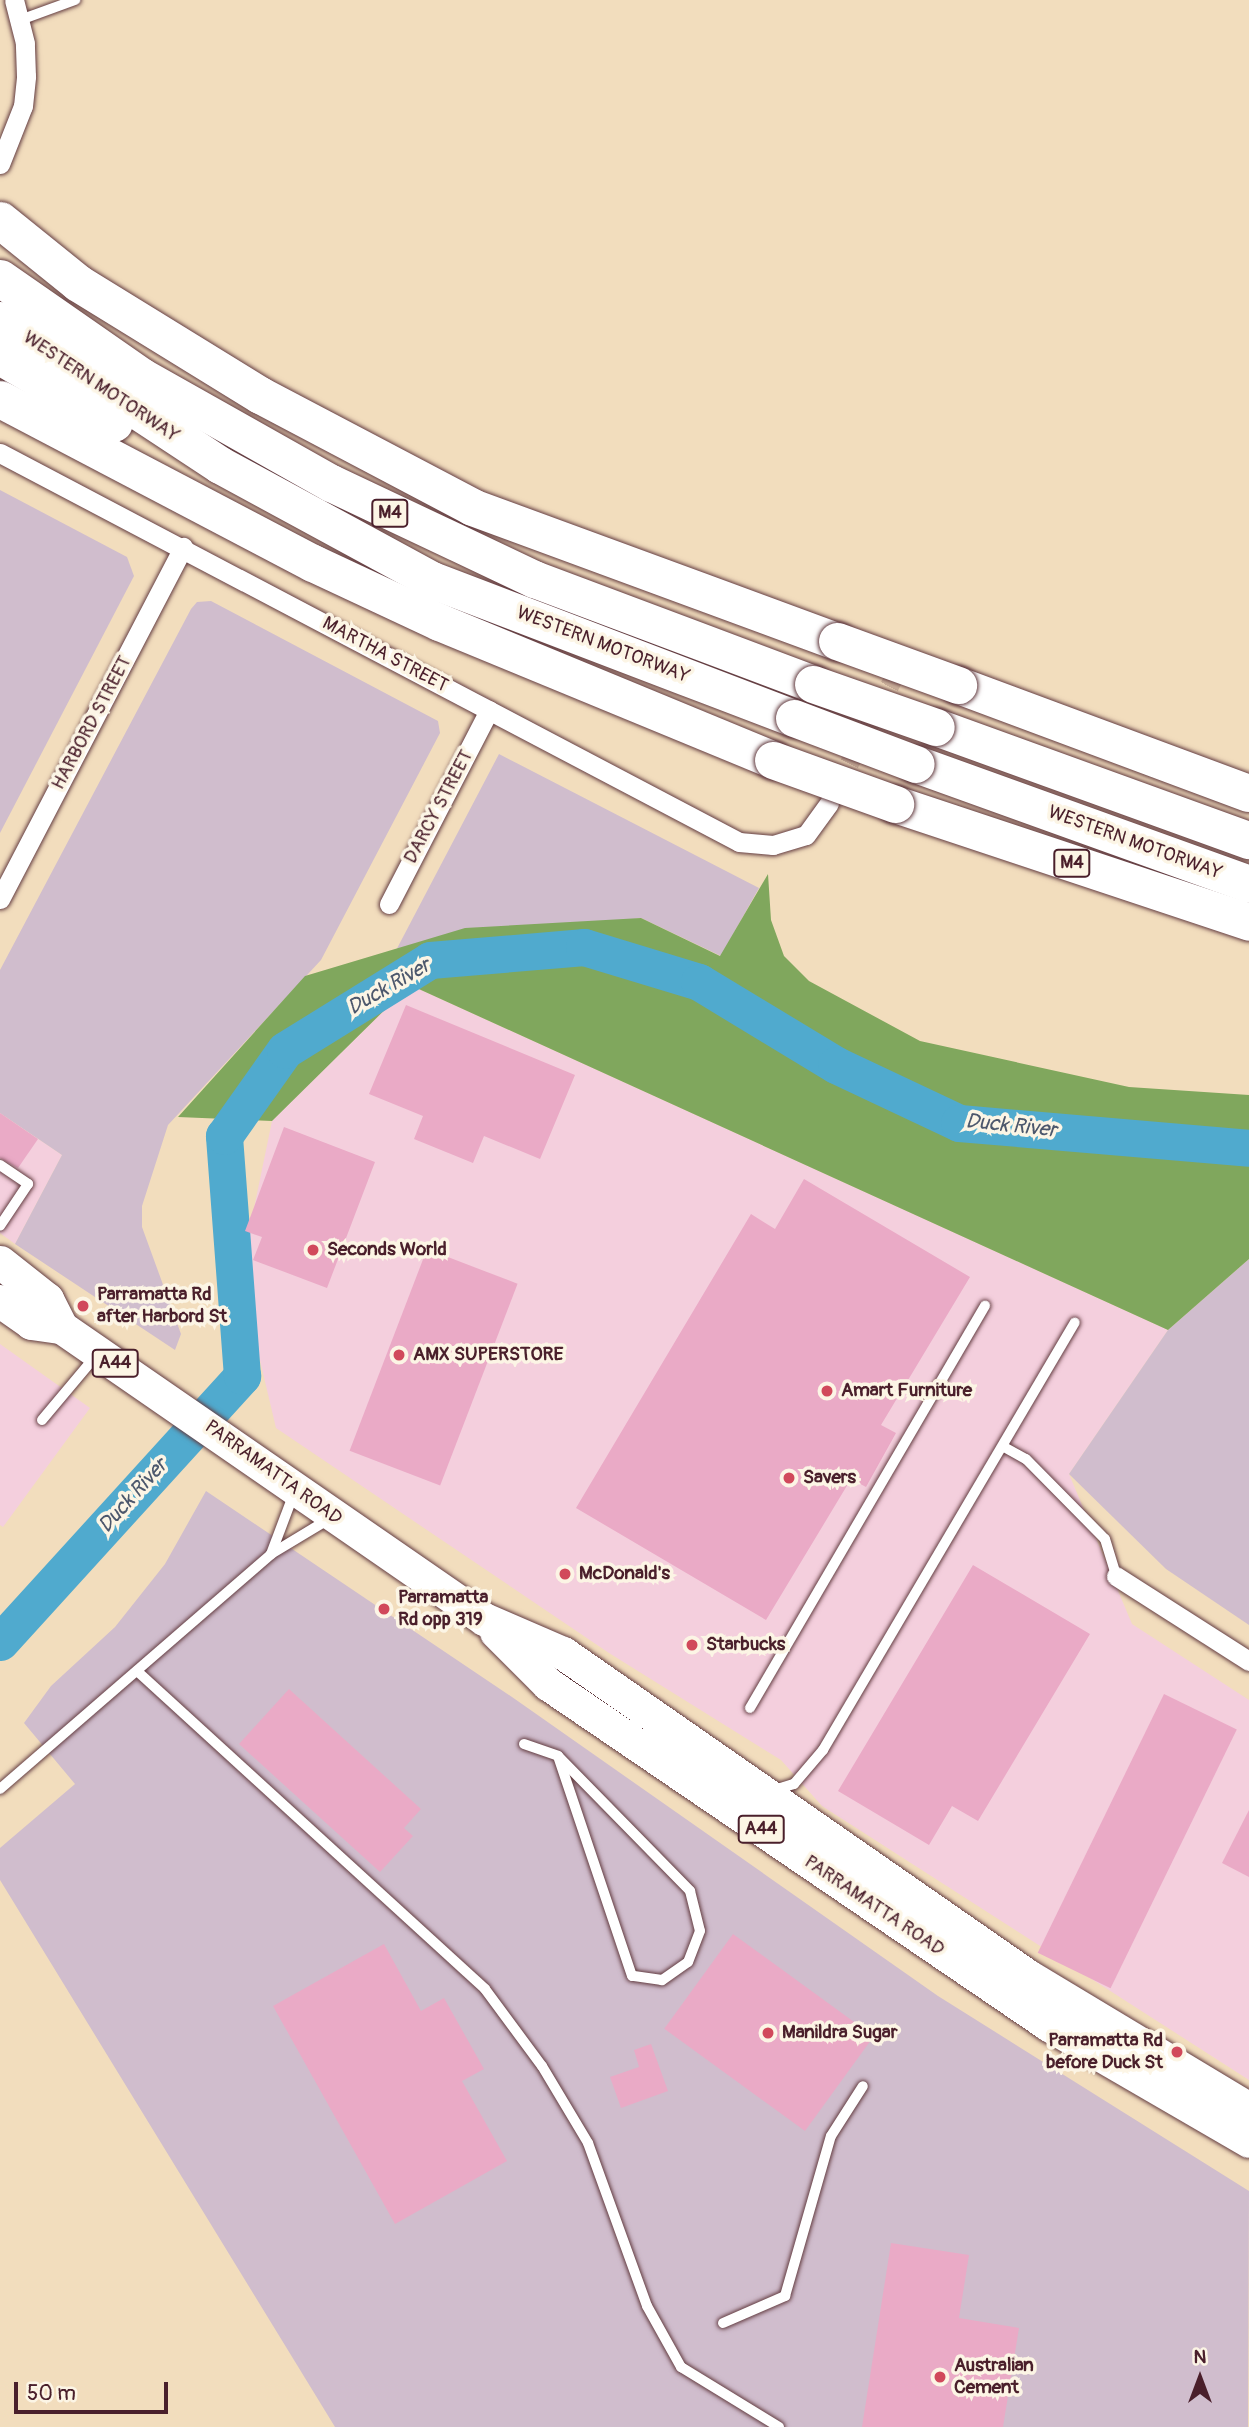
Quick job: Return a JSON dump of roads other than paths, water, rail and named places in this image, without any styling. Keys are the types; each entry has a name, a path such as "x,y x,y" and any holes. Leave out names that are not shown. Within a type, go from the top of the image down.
{"highway":[{"name":"M4","path":"12,230 78,283 260,394 472,507 1249,793"},
{"name":"WESTERN MOTORWAY","path":"0,278 141,376 237,433 355,495 534,579 813,684 1249,840"},
{"name":"WESTERN MOTORWAY","path":"0,320 220,464 432,580 916,764 1249,884"},
{"path":"0,356 271,510 432,580"},
{"name":"WESTERN MOTORWAY","path":"0,399 301,556 439,622 773,760 895,804 1249,922"},
{"name":"PARRAMATTA ROAD","path":"0,1262 47,1298 61,1327"},
{"name":"PARRAMATTA ROAD","path":"0,1301 31,1323 61,1327 168,1399 332,1516 484,1619 559,1692 1049,2025 1249,2141"},
{"name":"PARRAMATTA ROAD","path":"484,1619 563,1653 767,1792 1028,1976 1249,2109"}],"street":[{"path":"0,164 23,106 26,59 14,0"},
{"name":"MARTHA STREET","path":"0,453 739,842 773,845 806,835 829,803"},
{"name":"HARBORD STREET","path":"0,899 183,547"},
{"name":"DARCY STREET","path":"388,904 489,710"},
{"path":"1116,1576 1249,1661"}],"lane":[{"path":"20,20 75,0"},
{"path":"0,1165 28,1184 0,1226"},
{"path":"750,1708 985,1306"},
{"path":"767,1792 794,1784 818,1757 1075,1323"},
{"path":"41,1420 99,1353"},
{"path":"1004,1447 1026,1458 1105,1539 1116,1576"},
{"path":"271,1554 279,1523 296,1490"},
{"path":"0,1789 271,1554 332,1516"},
{"path":"137,1671 485,1989 542,2066 588,2143 647,2306 681,2367 779,2427"},
{"path":"524,1744 558,1756 690,1891 699,1931 688,1962 662,1980 632,1976 558,1756"},
{"path":"723,2323 785,2296 831,2136 863,2086"}],"waterway":[{"name":"Duck River","path":"0,1642 242,1376 224,1136 285,1050 430,960 584,947 699,982 836,1065 959,1123 1249,1148"}],"tunnel":[{"path":"836,789 904,658"}],"place":[{"name":"Seconds World","path":"313,1250"},
{"name":"Parramatta Rd after Harbord St","path":"83,1306"},
{"name":"AMX SUPERSTORE","path":"399,1355"},
{"name":"Amart Furniture","path":"827,1391"},
{"name":"Savers","path":"789,1478"},
{"name":"McDonald's","path":"565,1574"},
{"name":"Parramatta Rd opp 319","path":"384,1609"},
{"name":"Starbucks","path":"692,1645"},
{"name":"Manildra Sugar","path":"768,2033"},
{"name":"Parramatta Rd before Duck St","path":"1177,2052"},
{"name":"Australian Cement","path":"940,2377"}]}
